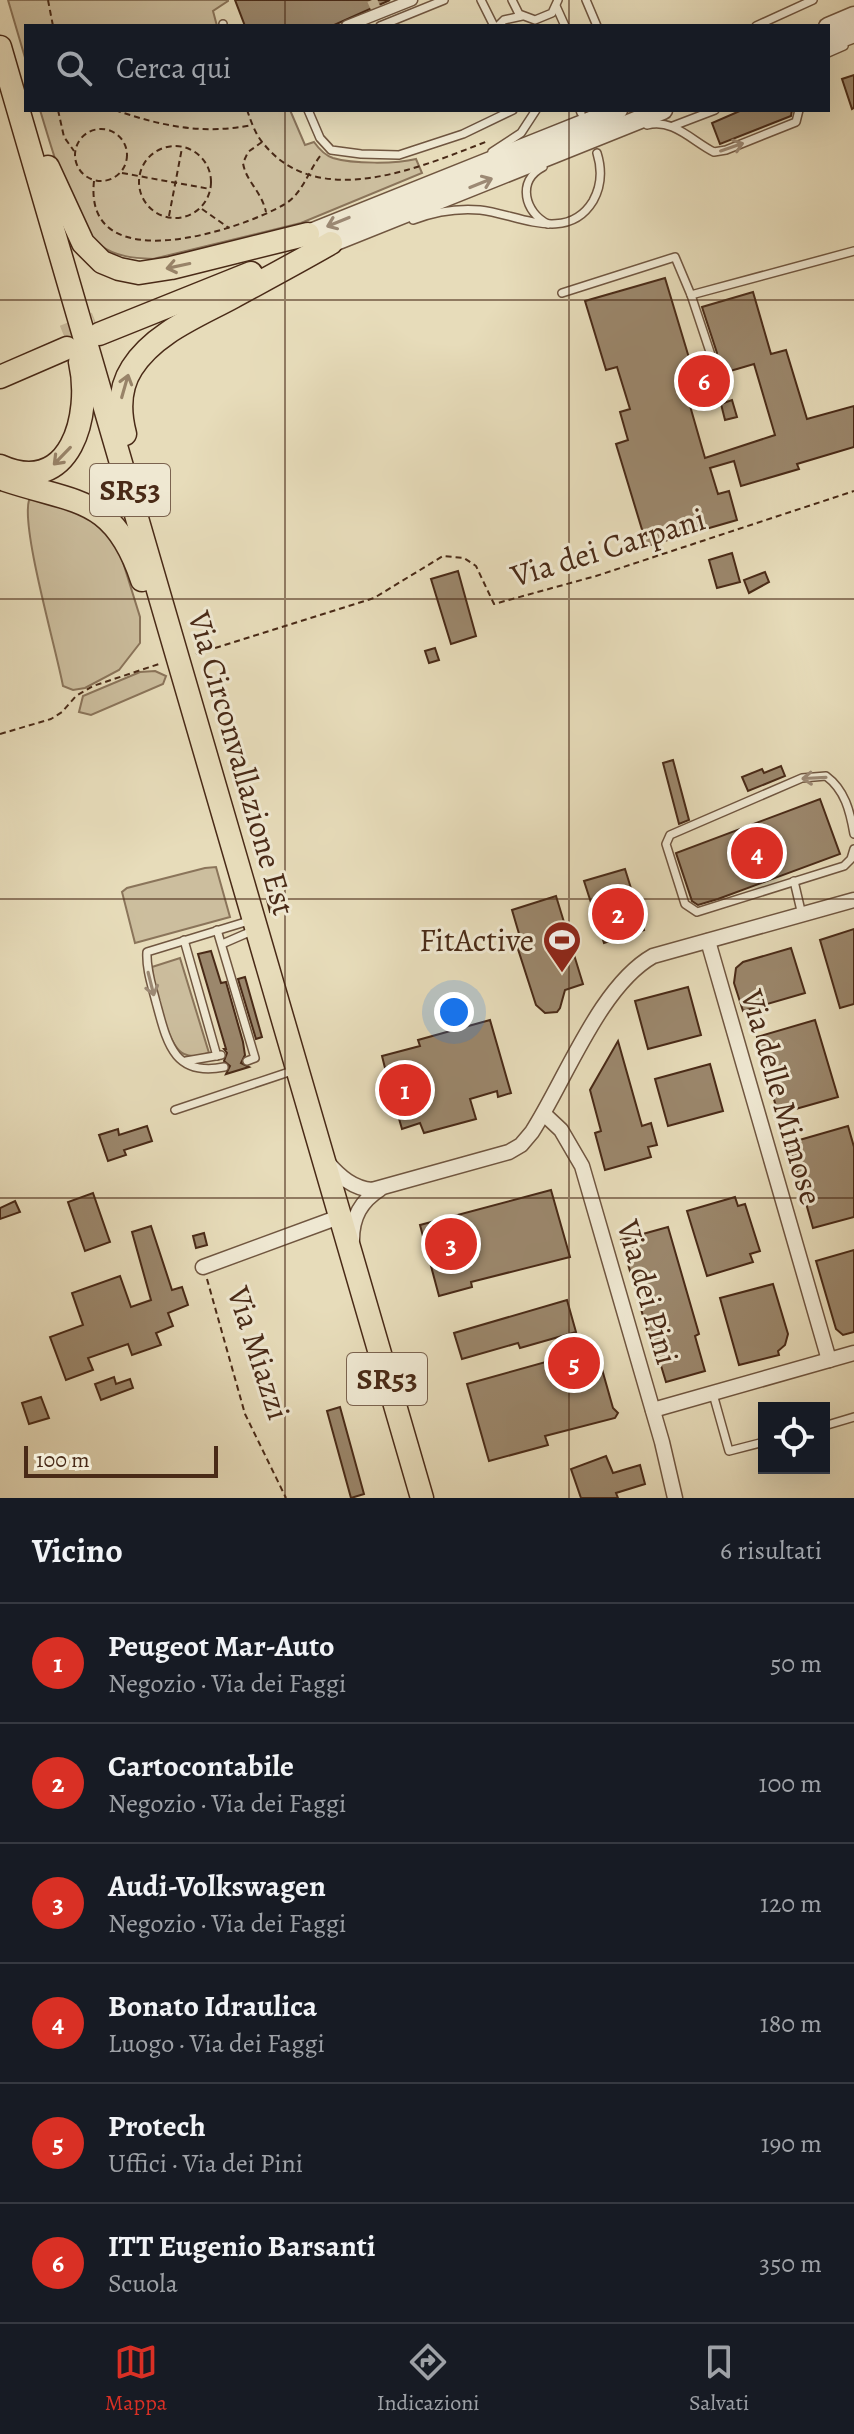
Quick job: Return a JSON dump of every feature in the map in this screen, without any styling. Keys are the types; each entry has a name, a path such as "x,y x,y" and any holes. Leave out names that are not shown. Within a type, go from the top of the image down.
{"main road":[{"path":"0,47 24,98"},
{"name":"Via Circonvallazione Est","path":"0,47 168,626 174,660 186,687 422,1498"},
{"path":"30,112 49,172 77,233 95,257 114,267 139,273 158,270 308,234"},
{"path":"0,466 26,473 50,468 71,447 83,411 83,376 47,243 39,182"},
{"path":"308,234 97,328 340,240"},
{"path":"168,626 149,521 122,421 121,397 126,378 142,354 169,333 340,240"},
{"path":"0,362 65,342 0,377"},
{"path":"0,478 78,501 111,522 136,563 156,628 174,660"}],"street":[{"path":"351,24 377,11 412,0"},
{"path":"377,11 380,24"},
{"path":"830,26 854,16"},
{"path":"830,42 854,33"},
{"path":"308,234 624,117 652,112"},
{"path":"340,240 624,117"},
{"path":"320,1154 350,1183 361,1188 380,1189 509,1152 521,1145 544,1114 612,992 638,965 653,956 854,900"},
{"name":"Via delle Mimose","path":"708,941 829,1360"},
{"name":"Via dei Pini","path":"544,1114 561,1130 582,1166 653,1410 675,1498"},
{"path":"351,1260 352,1227 357,1214 365,1201 380,1189"},
{"name":"Via Miazzi","path":"203,1267 339,1217"},
{"path":"653,1410 854,1353"}],"lane":[{"path":"386,24 444,0"},
{"path":"481,0 495,24"},
{"path":"512,0 515,9 527,20"},
{"path":"586,0 596,24"},
{"path":"760,24 813,0"},
{"path":"499,24 504,20 546,17 557,3"},
{"path":"551,24 557,3"},
{"path":"557,3 564,24"},
{"path":"830,52 854,42"},
{"path":"309,112 327,148 339,152 399,155 452,138 509,112"},
{"path":"378,206 422,180 502,146 524,129 535,112"},
{"path":"548,224 535,215 527,203 526,189 533,174 541,168 651,124 673,126 710,112"},
{"path":"673,126 714,152 796,122 798,112"},
{"path":"611,140 624,117"},
{"path":"340,240 378,233 423,216 458,210 485,211 548,224 577,218 591,204 598,191 597,153"},
{"path":"691,295 854,251"},
{"path":"562,293 675,257 711,355"},
{"path":"854,834 844,798 836,784 826,776 802,778 670,835 666,844 685,904 697,912 844,866 851,859 854,849"},
{"path":"794,881 802,915"},
{"path":"224,1067 205,1070 184,1060 170,1046 149,974 147,955 149,951 217,930 256,924"},
{"path":"222,944 256,924"},
{"path":"217,930 248,1048 255,1058 247,1061"},
{"path":"184,940 219,1056 184,1060"},
{"path":"175,1110 297,1069"},
{"path":"713,1394 729,1451 758,1444"},
{"path":"830,1424 854,1417"}],"path":[{"path":"48,0 53,24"},
{"path":"58,112 64,137 75,152 77,166 81,173 94,181 108,181 121,173 127,152 125,144 115,133 101,129 81,138 75,152"},
{"path":"121,112 163,125 193,130 253,125"},
{"path":"262,142 248,152 243,163 248,179 260,194 266,213"},
{"path":"166,147 182,147 197,153 207,165 211,189 201,208 189,216 169,218 148,206 140,192 140,176 151,155 166,147"},
{"path":"169,218 182,147"},
{"path":"94,181 92,195 95,209 102,220 120,233 139,239 173,241 229,228 293,198 327,148"},
{"path":"121,173 211,189"},
{"path":"201,208 229,228"},
{"name":"Via dei Carpani","path":"174,660 374,598 443,556 464,558 476,566 494,604 596,576 854,491"},
{"path":"0,734 51,719 76,696 93,686 144,667 174,660"},
{"name":"Via Miazzi","path":"203,1267 245,1414 286,1498"}],"shaded area":[{"path":"8,0 228,0 213,11 216,24 24,24 24,54"},
{"path":"41,112 291,112 305,145 314,142 330,157 386,162 416,159 422,173 301,223 153,259 119,254 100,245 80,220 63,182"},
{"path":"39,496 75,506 117,543 140,617 140,643 119,670 85,688 73,690 63,686 40,590 28,515 29,500"},
{"path":"155,671 166,676 163,684 91,715 79,712 83,696 140,672"},
{"path":"216,867 230,917 135,943 122,892 127,888"},
{"path":"180,958 209,1053 184,1054 173,1041 164,1019 152,967"}],"building":[{"path":"235,0 390,0 336,24 244,24"},
{"path":"854,75 854,108 852,109 842,79"},
{"path":"737,112 792,112 791,116 720,144 712,123"},
{"path":"665,278 696,381 684,385 705,458 775,435 754,364 720,374 715,360 717,353 702,307 753,292 771,354 786,350 807,419 854,406 854,447 797,464 799,469 741,486 734,461 710,468 718,494 729,491 737,520 647,546 616,444 628,440 620,412 630,409 617,367 606,370 585,301"},
{"path":"732,400 737,417 725,420 721,404"},
{"path":"732,553 740,582 717,588 709,560"},
{"path":"458,571 476,636 451,644 431,579"},
{"path":"765,572 769,582 749,593 744,580"},
{"path":"435,648 439,660 429,663 425,651"},
{"path":"673,760 689,820 679,824 663,763"},
{"path":"781,766 785,776 748,791 742,777"},
{"path":"820,799 840,854 718,899 698,905 692,901 676,853"},
{"path":"625,869 644,930 604,943 584,881"},
{"path":"279,896 282,908 270,912 267,900"},
{"path":"556,896 583,984 565,990 557,1012 545,1013 536,1005 517,946 522,944 512,910"},
{"path":"854,929 854,1004 840,1008 820,940"},
{"path":"791,948 805,993 743,1011 734,983 736,968 743,962"},
{"path":"211,951 221,983 226,982 243,1042 245,1055 241,1063 249,1067 226,1074 230,1066 224,1061 227,1053 198,954"},
{"path":"245,977 262,1037 256,1039 238,979"},
{"path":"688,987 701,1035 648,1049 635,1001"},
{"path":"490,1020 511,1093 498,1097 497,1091 470,1099 476,1119 424,1133 420,1123 402,1129 393,1098 387,1095 390,1088 382,1056 420,1046 418,1040"},
{"path":"815,1020 838,1097 778,1114 757,1037"},
{"path":"618,1041 642,1126 651,1123 657,1145 648,1147 651,1157 605,1170 595,1133 601,1131 590,1090"},
{"path":"710,1064 723,1111 668,1126 655,1079"},
{"path":"147,1126 152,1141 124,1150 126,1155 108,1161 99,1135 118,1129 119,1135"},
{"path":"848,1126 854,1147 854,1217 813,1228 789,1143"},
{"path":"551,1190 570,1257 471,1282 472,1287 439,1296 420,1225"},
{"path":"93,1193 110,1242 85,1251 68,1202"},
{"path":"735,1197 738,1206 745,1204 760,1251 750,1254 753,1262 707,1276 687,1211"},
{"path":"15,1201 20,1212 0,1219 0,1208"},
{"path":"151,1226 172,1290 182,1287 188,1305 168,1313 173,1326 156,1333 161,1345 132,1355 128,1344 88,1358 93,1370 66,1380 50,1337 83,1325 72,1293 120,1276 131,1307 151,1300 132,1232"},
{"path":"668,1227 699,1334 695,1336 705,1371 666,1382 655,1346 652,1347 621,1240"},
{"path":"204,1233 207,1245 196,1248 193,1236"},
{"path":"854,1250 854,1332 843,1335 836,1329 816,1261"},
{"path":"773,1284 788,1334 785,1345 778,1351 779,1355 739,1365 720,1298"},
{"path":"567,1300 576,1332 520,1348 518,1343 462,1359 454,1333"},
{"path":"596,1348 613,1408 618,1413 615,1418 545,1436 548,1445 489,1461 467,1384"},
{"path":"114,1377 116,1384 130,1379 133,1388 101,1400 95,1384"},
{"path":"41,1397 49,1418 29,1424 22,1403"},
{"path":"340,1407 364,1494 351,1498 327,1411"},
{"path":"606,1456 613,1473 640,1465 645,1484 616,1493 618,1498 581,1498 571,1469"}],"tunnel":[{"path":"372,0 376,9"},
{"path":"64,336 96,323"}],"place":[{"name":"ITT Eugenio Barsanti","path":"704,381"},
{"name":"Bonato Idraulica","path":"757,853"},
{"name":"Cartocontabile","path":"618,914"},
{"name":"FitActive","path":"562,974"},
{"name":"Peugeot Mar-Auto","path":"405,1090"},
{"name":"Audi-Volkswagen","path":"451,1244"},
{"name":"Protech","path":"574,1363"}]}
